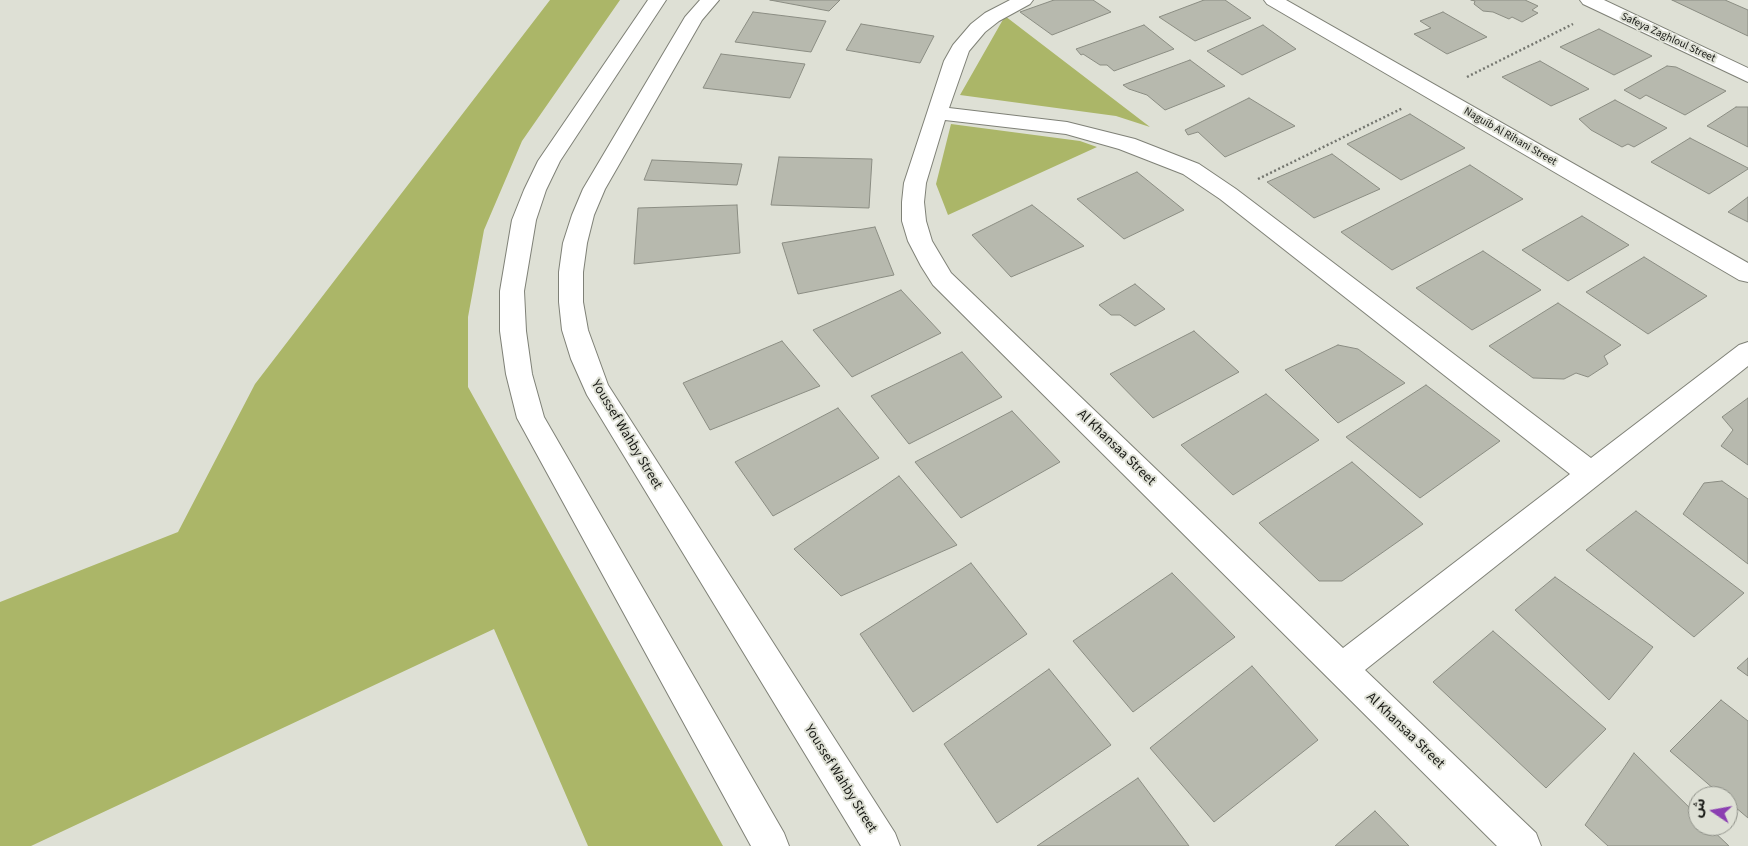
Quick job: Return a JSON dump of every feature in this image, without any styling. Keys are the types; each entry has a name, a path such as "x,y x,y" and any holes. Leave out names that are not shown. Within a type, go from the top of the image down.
{"street":[{"path":"656,0 549,161 535,190 524,220 517,252 512,291 513,332 519,374 531,418 771,846"},
{"name":"Youssef Wahby Street","path":"710,0 694,17 594,189 583,215 575,243 571,272 571,302 575,330 596,388 882,846"},
{"name":"Al Khansaa Street","path":"1024,0 992,17 968,38 954,61 915,183 914,221 920,242 929,260 942,279 1523,846"},
{"name":"Naguib Al Rihani Street","path":"1273,0 1748,274"},
{"name":"Safeya Zaghloul Street","path":"1589,0 1748,76"},
{"path":"937,113 1040,124 1076,130 1128,144 1191,169 1228,194 1590,474"},
{"path":"1342,669 1748,352"}],"green space":[{"path":"550,0 620,0 522,141 484,230 468,317 468,387 723,846 588,846 494,629 31,846 0,846 0,602 178,532 255,384"},
{"path":"1005,16 1150,127 1116,116 960,95"},
{"path":"951,124 1080,141 1097,147 948,215 936,184"}],"building":[{"path":"770,0 840,0 829,11"},
{"path":"1054,0 1093,0 1111,12 1052,35 1020,12"},
{"path":"1204,0 1225,0 1251,18 1195,41 1159,17"},
{"path":"1471,0 1525,0 1538,6 1532,10 1538,13 1522,22 1512,17 1509,19 1493,12 1483,11 1474,4 1475,1"},
{"path":"1672,0 1725,0 1748,10 1748,36"},
{"path":"753,12 826,21 811,52 735,42"},
{"path":"1443,12 1487,37 1447,54 1414,34 1431,28 1420,21"},
{"path":"861,24 934,36 920,63 846,50"},
{"path":"1144,25 1174,49 1114,71 1107,65 1100,65 1083,54 1081,55 1076,49"},
{"path":"1263,25 1296,49 1242,75 1207,51"},
{"path":"1599,29 1652,56 1614,75 1560,47"},
{"path":"721,54 805,64 790,98 703,88"},
{"path":"1190,60 1225,86 1165,110 1147,95 1123,85"},
{"path":"1540,61 1589,89 1551,106 1502,77"},
{"path":"1667,66 1676,67 1726,91 1685,115 1646,95 1640,99 1624,90"},
{"path":"1249,98 1295,126 1225,157 1198,132 1188,135 1185,130"},
{"path":"1615,100 1667,128 1634,147 1628,144 1622,147 1591,130 1579,119"},
{"path":"1736,107 1748,107 1748,147 1707,126"},
{"path":"1410,114 1465,148 1401,180 1347,144"},
{"path":"1690,138 1748,169 1709,194 1651,162"},
{"path":"1332,154 1380,189 1314,218 1267,182"},
{"path":"779,157 872,159 869,208 771,205"},
{"path":"652,160 742,164 737,185 644,180"},
{"path":"1470,165 1523,199 1392,270 1341,232"},
{"path":"1137,172 1184,210 1124,239 1077,199"},
{"path":"1748,197 1748,222 1728,212"},
{"path":"737,205 740,253 634,264 638,208"},
{"path":"1032,205 1084,246 1011,277 972,235"},
{"path":"1582,216 1629,245 1568,281 1522,250"},
{"path":"875,227 894,275 798,294 782,243"},
{"path":"1483,251 1541,290 1472,330 1416,288"},
{"path":"1644,257 1707,296 1648,334 1586,292"},
{"path":"1135,284 1165,309 1135,326 1120,315 1111,315 1099,305"},
{"path":"901,290 941,333 852,377 813,330"},
{"path":"1558,303 1621,345 1604,356 1608,364 1588,377 1576,373 1564,379 1533,378 1489,346"},
{"path":"1194,331 1239,372 1153,418 1110,374"},
{"path":"782,341 820,386 710,430 683,383"},
{"path":"1338,345 1358,349 1405,383 1338,423 1285,370"},
{"path":"962,352 1002,397 909,444 871,396"},
{"path":"1426,385 1500,441 1420,498 1346,437"},
{"path":"1266,394 1319,440 1233,495 1181,445"},
{"path":"1748,398 1748,465 1721,446 1733,430 1722,417"},
{"path":"838,408 879,458 773,516 735,462"},
{"path":"1012,411 1060,462 961,518 915,462"},
{"path":"1352,462 1423,524 1342,581 1319,581 1259,523"},
{"path":"899,476 957,545 841,596 794,549"},
{"path":"1722,481 1748,499 1748,564 1683,514 1704,483"},
{"path":"1636,511 1744,593 1694,637 1586,550"},
{"path":"971,563 1027,634 913,712 860,634"},
{"path":"1172,573 1235,637 1133,712 1073,641"},
{"path":"1555,577 1653,647 1609,700 1515,610"},
{"path":"1493,631 1606,729 1546,788 1433,682"},
{"path":"1748,658 1748,676 1737,668"},
{"path":"1252,666 1318,740 1214,822 1150,748"},
{"path":"1049,669 1111,745 997,823 944,744"},
{"path":"1721,700 1748,721 1748,818 1738,810 1738,786 1710,786 1670,751"},
{"path":"1634,753 1688,806 1688,836 1718,836 1729,846 1608,846 1585,825"},
{"path":"1138,778 1189,846 1037,846"},
{"path":"1375,811 1409,846 1335,846"}]}
